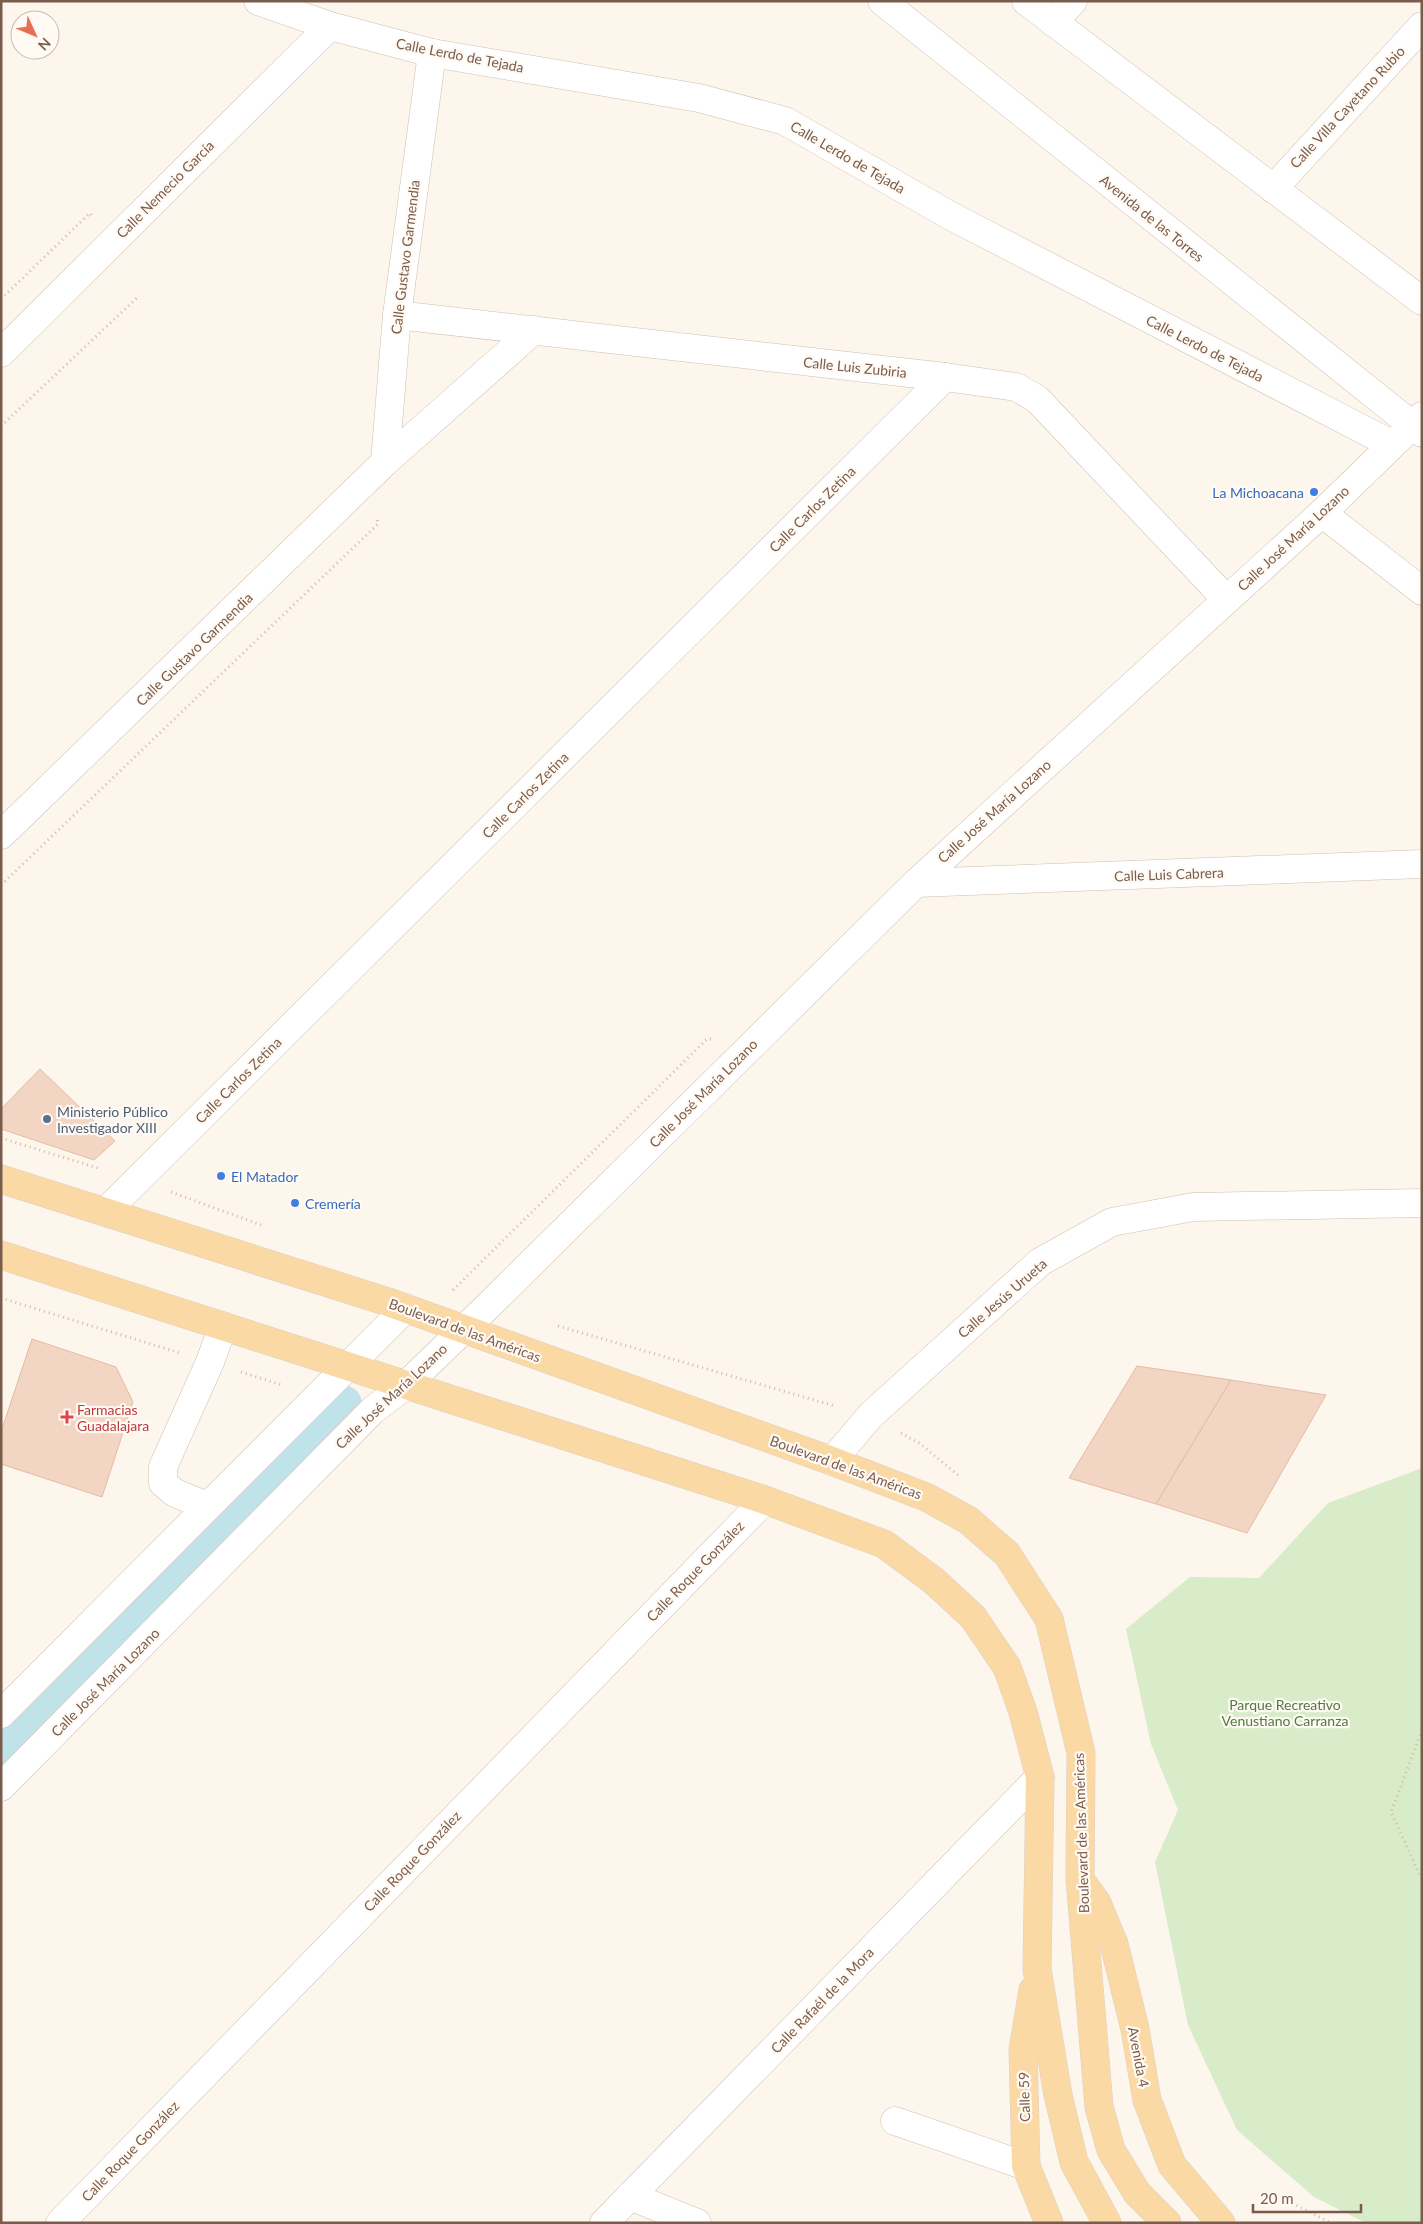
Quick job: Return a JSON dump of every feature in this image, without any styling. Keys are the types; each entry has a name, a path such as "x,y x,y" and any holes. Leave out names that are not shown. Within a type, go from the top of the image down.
{"main road":[{"name":"Boulevard de las Américas","path":"1,1179 406,1308 832,1461 926,1497 968,1520 1007,1554 1049,1619 1081,1753 1080,1879 1099,2107 1111,2150 1137,2192 1167,2223"},
{"path":"1,1255 765,1500 884,1544 934,1581 974,1618 1007,1667 1040,1777 1037,1969 1058,2095 1074,2162 1107,2223"},
{"name":"Avenida 4","path":"1080,1879 1097,1903 1114,1944 1135,2029 1148,2100 1172,2165 1221,2223"},
{"name":"Calle 59","path":"1037,1969 1023,2050 1026,2166 1048,2223"}],"street":[{"name":"Calle Lerdo de Tejada","path":"258,1 330,26 432,53 700,98 784,121 950,215 1391,444"},
{"name":"Avenida de las Torres","path":"882,1 1418,425"},
{"path":"1026,1 1422,301"},
{"path":"1053,22 1073,1"},
{"name":"Calle Nemecio García","path":"1,353 330,26"},
{"name":"Calle Villa Cayetano Rubio","path":"1272,189 1422,26"},
{"name":"Calle Gustavo Garmendia","path":"378,469 432,53"},
{"name":"Calle Luis Zubiria","path":"397,315 945,377 1016,387 1037,399 1226,599"},
{"name":"Calle Gustavo Garmendia","path":"1,835 378,469 534,330"},
{"name":"Calle Carlos Zetina","path":"105,1212 945,377"},
{"name":"Calle José María Lozano","path":"1,1787 373,1410 406,1384 462,1328 494,1300 916,883 1322,513 1391,444 1418,425"},
{"path":"1322,513 1422,591"},
{"name":"Calle Luis Cabrera","path":"916,883 1422,864"},
{"name":"Calle Jesús Urueta","path":"832,1461 870,1416 1040,1262 1112,1222 1193,1208 1422,1203"},
{"path":"1,1714 406,1308"},
{"path":"207,1506 175,1493 163,1482 163,1467 210,1362 223,1326"},
{"name":"Calle Roque González","path":"60,2223 765,1500"},
{"name":"Calle Rafaél de la Mora","path":"604,2223 1040,1777"},
{"path":"895,2121 1026,2166"},
{"path":"630,2196 697,2223"}],"path":[{"path":"1,426 139,296"},
{"path":"1,885 378,524 378,469"},
{"path":"1,1298 317,1396"},
{"path":"1422,1730 1391,1812 1422,1880"},
{"path":"1292,2203 1331,2223"}],"green space":[{"name":"Parque Recreativo Venustiano Carranza","path":"1422,1468 1422,2223 1366,2223 1314,2197 1237,2130 1188,2025 1155,1862 1178,1810 1151,1744 1126,1629 1190,1577 1259,1578 1328,1503"}],"building":[{"name":"Ministerio Público Investigador XIII","path":"40,1069 115,1141 94,1160 1,1129 1,1109"},
{"name":"Farmacias Guadalajara","path":"32,1339 116,1367 133,1402 102,1497 1,1464 1,1432"},
{"path":"1137,1366 1231,1380 1156,1504 1069,1478"},
{"path":"1231,1380 1326,1395 1247,1533 1156,1504"}],"waterway":[{"path":"1,1751 343,1404"}],"place":[{"name":"La Michoacana","path":"1314,492"},
{"name":"Ministerio Público Investigador XIII","path":"47,1119"},
{"name":"El Matador","path":"221,1176"},
{"name":"Cremería","path":"295,1203"},
{"name":"Farmacias Guadalajara","path":"67,1417"}]}
